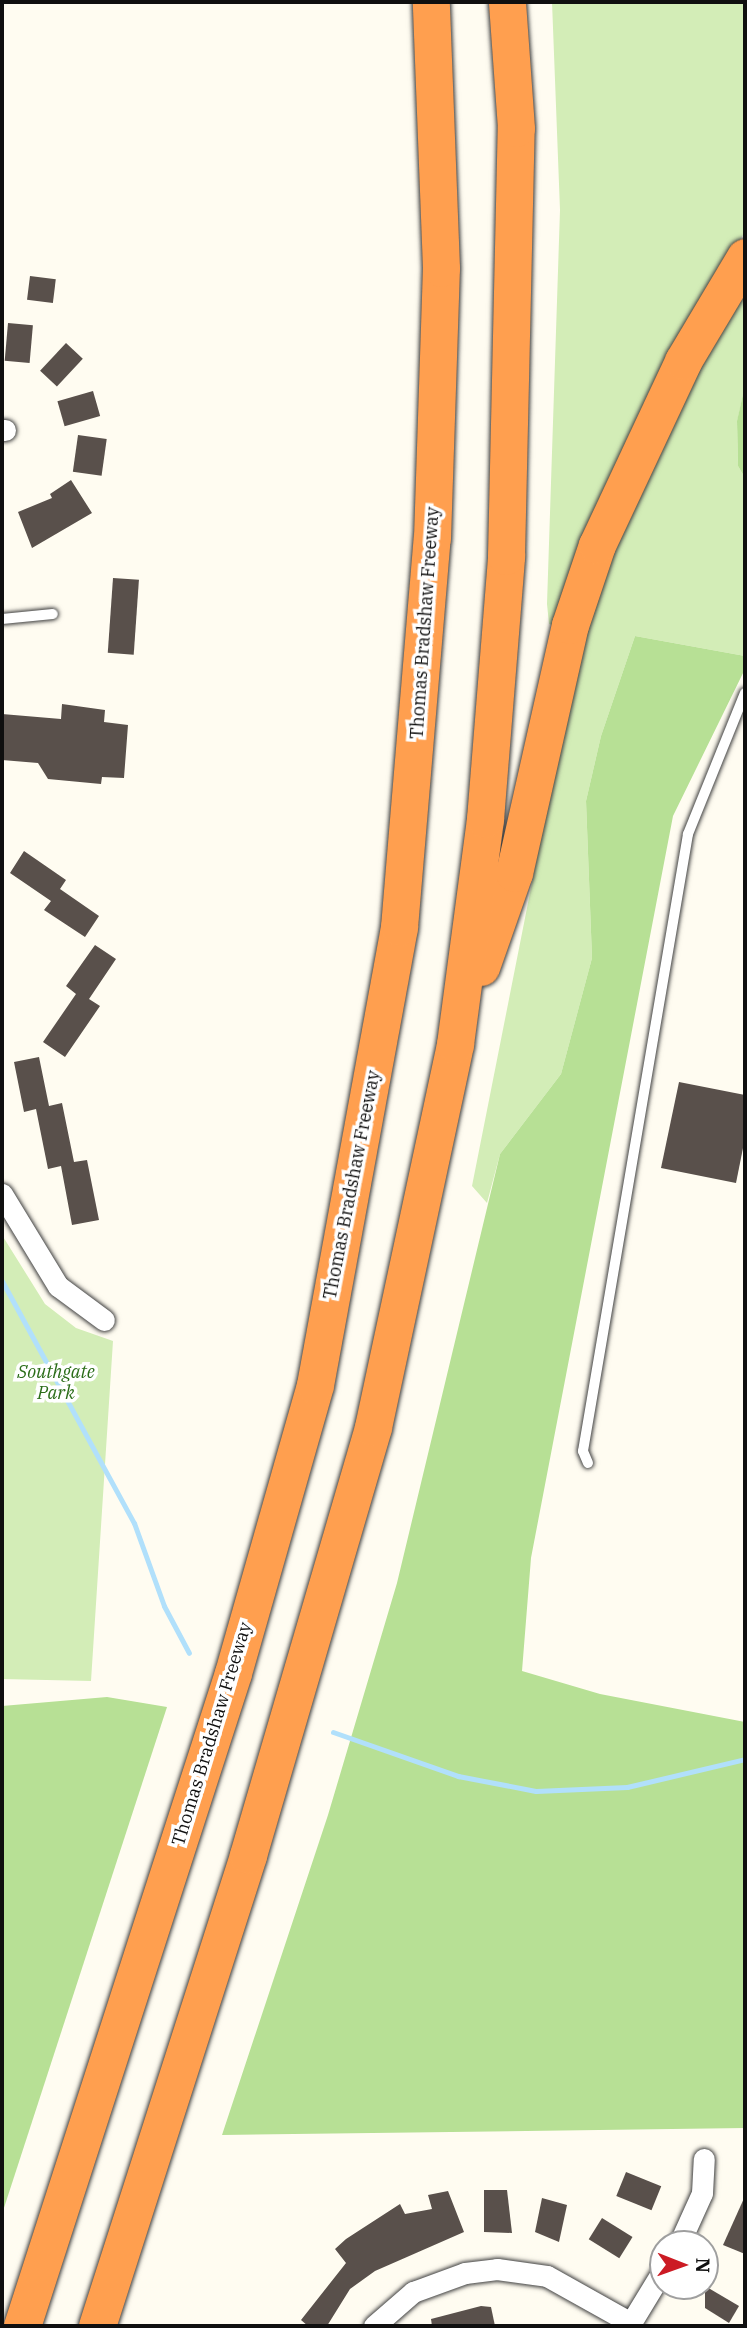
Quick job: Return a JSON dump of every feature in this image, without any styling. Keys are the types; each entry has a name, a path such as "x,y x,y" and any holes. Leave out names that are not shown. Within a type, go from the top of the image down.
{"highway":[{"name":"Thomas Bradshaw Freeway","path":"22,2326 233,1674 315,1385 394,953 422,703 433,524 441,268 431,2"},
{"path":"97,2326 248,1855 373,1427 455,1044 485,819 506,556 516,128 507,2"},
{"path":"455,1044 514,873 570,625 597,545 683,360 745,257"}],"street":[{"path":"2,1194 58,1286 104,1320"},
{"path":"687,2230 694,2219 704,2159"},
{"path":"374,2326 413,2292 456,2276 497,2269 547,2276 630,2324 649,2293"}],"lane":[{"path":"2,619 53,614"},
{"path":"588,1464 583,1451 688,834 745,693"}],"green space":[{"path":"552,2 745,2 745,232 710,289 557,626 549,624 547,604 560,210"},
{"path":"745,278 745,385 737,422 738,466 745,478 745,656 635,636 601,736 586,801 592,958 561,1074 500,1154 487,1203 472,1186 582,630 622,514"},
{"path":"745,385 745,478 738,466 737,421"},
{"path":"635,636 745,656 745,669 673,816 531,1558 522,1671 600,1694 745,1722 745,2128 222,2135 328,1815 397,1583 500,1154 561,1074 592,958 586,801 601,736"},
{"name":"Southgate Park","path":"2,1235 45,1304 76,1328 113,1341 91,1681 2,1679"},
{"path":"107,1697 167,1707 2,2214 2,1706"}],"building":[{"path":"30,276 56,279 53,303 27,300"},
{"path":"8,323 33,325 30,363 5,361"},
{"path":"66,343 83,359 57,386 40,371"},
{"path":"93,391 100,416 65,426 57,401"},
{"path":"78,435 107,439 102,476 73,472"},
{"path":"71,480 92,513 32,548 18,512 52,498 50,494"},
{"path":"113,578 139,580 134,655 108,653"},
{"path":"62,704 105,710 104,722 128,725 124,778 102,777 101,784 48,779 38,763 2,760 2,714 61,719"},
{"path":"24,851 66,880 60,889 99,916 85,937 44,910 51,901 10,873"},
{"path":"95,945 116,959 89,999 100,1006 65,1057 43,1042 76,994 66,986"},
{"path":"39,1057 49,1106 62,1103 74,1162 87,1160 99,1220 72,1225 61,1166 48,1169 36,1109 24,1112 14,1062"},
{"path":"679,1082 745,1095 745,1138 736,1183 661,1168"},
{"path":"626,2172 661,2186 651,2210 616,2196"},
{"path":"484,2190 507,2190 512,2233 484,2232"},
{"path":"448,2191 464,2232 375,2271 350,2289 327,2326 308,2326 301,2320 346,2263 335,2249 346,2239 400,2204 405,2214 432,2209 428,2195"},
{"path":"745,2196 745,2254 723,2245"},
{"path":"542,2198 567,2205 559,2242 535,2232"},
{"path":"602,2218 633,2237 619,2258 589,2239"},
{"path":"719,2294 739,2306 729,2323 705,2308 705,2300 719,2300"},
{"path":"481,2306 491,2307 495,2326 432,2326 431,2319"}],"waterway":[{"path":"2,1281 134,1523 164,1606 189,1653"},
{"path":"333,1732 458,1776 536,1791 627,1787 745,1759"}]}
